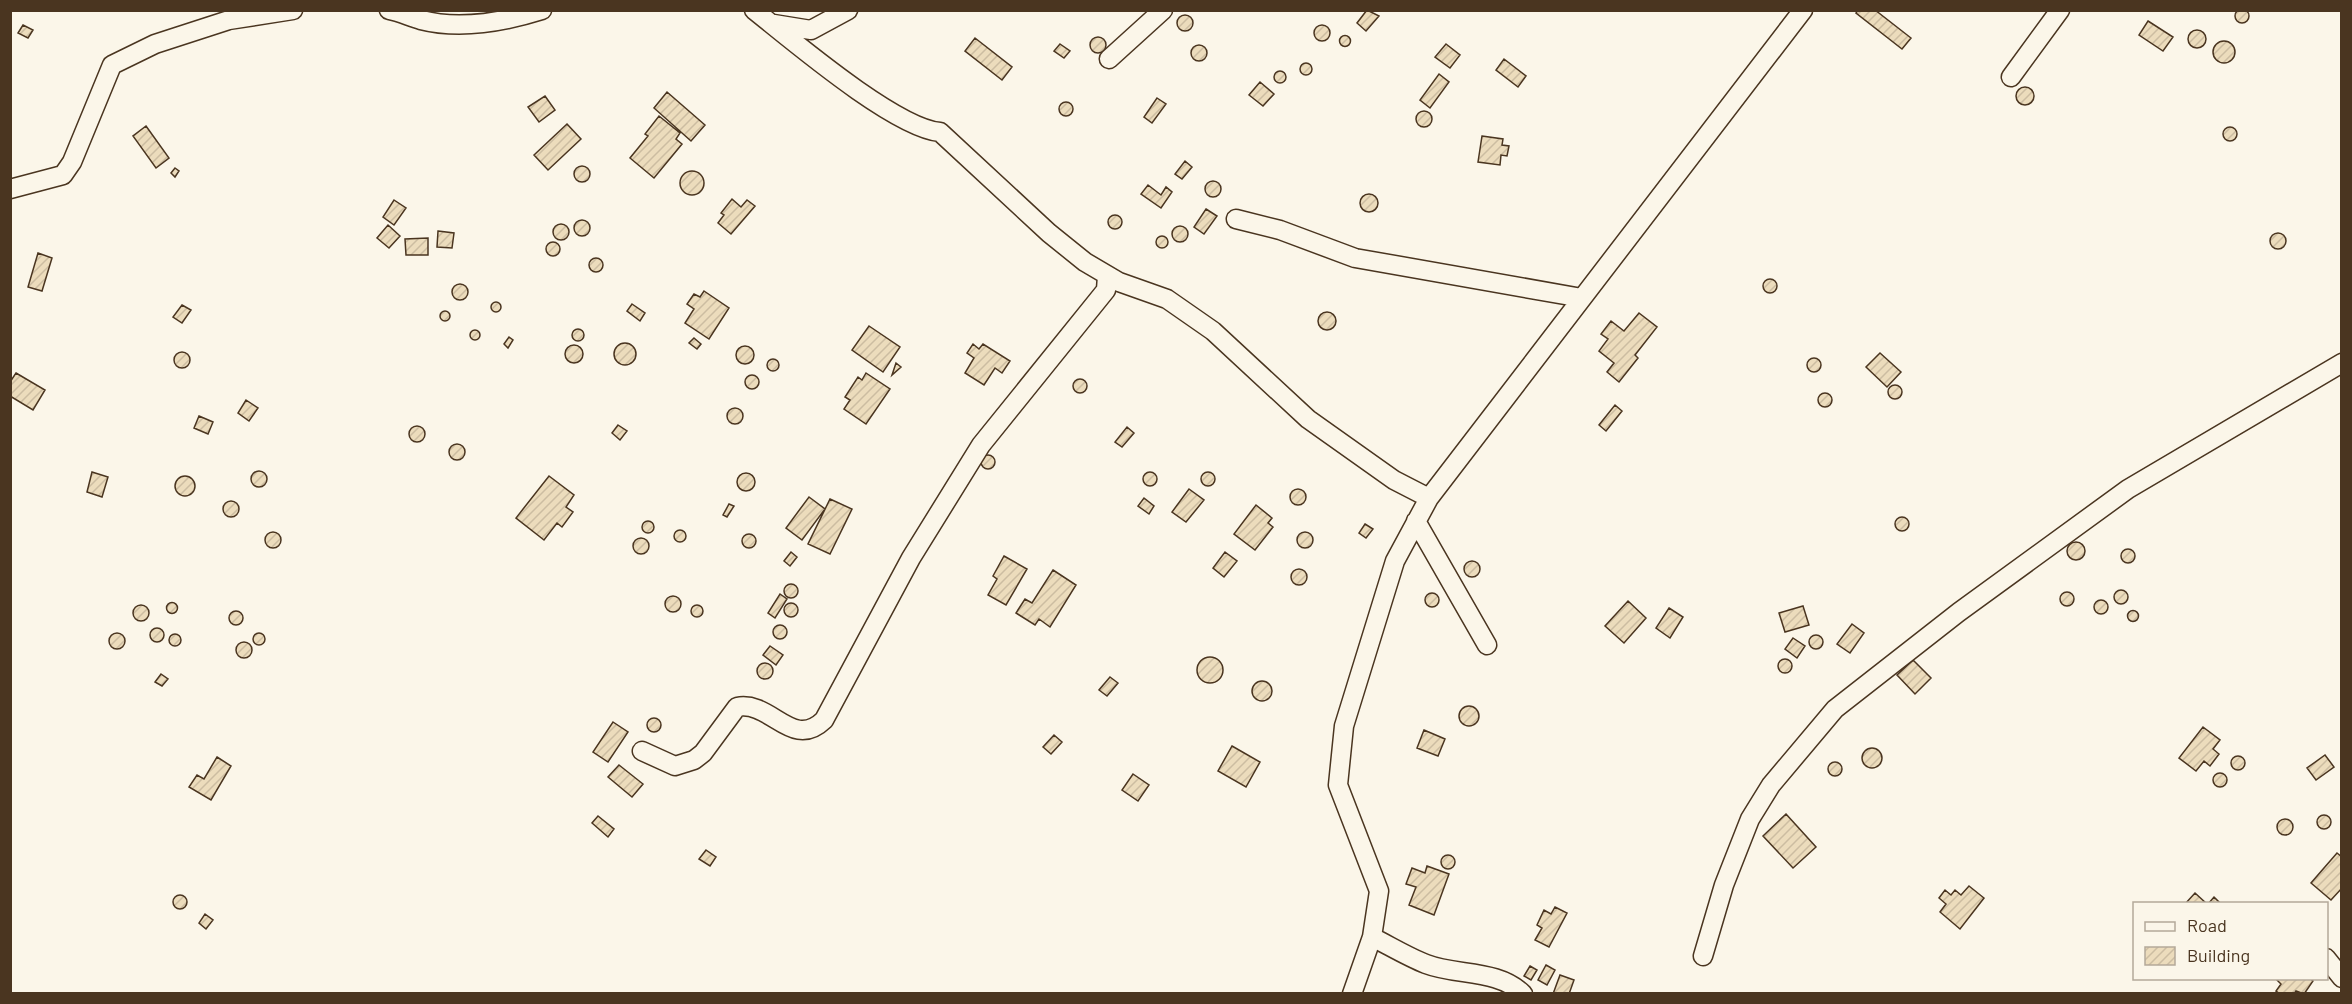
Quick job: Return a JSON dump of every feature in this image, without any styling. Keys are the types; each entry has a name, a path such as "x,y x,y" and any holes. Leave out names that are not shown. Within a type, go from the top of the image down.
{"street":[{"path":"10,189 63,175 72,162 112,65 155,44 229,20 293,10"},
{"path":"389,10 421,20 458,26 520,17 542,10"},
{"path":"754,10 859,91 895,114 928,131 940,132 1049,233 1085,262 1107,276 1167,299 1213,331 1308,419 1394,480 1429,498"},
{"path":"769,23 811,30 848,10"},
{"path":"1108,58 1163,10"},
{"path":"1352,993 1372,937 1379,891 1338,785 1338,763 1344,726 1395,561 1429,498 1709,136 1803,10"},
{"path":"2010,77 2060,10"},
{"path":"1236,219 1280,230 1355,258 1582,298"},
{"path":"642,751 675,766 694,760 703,753 737,707 748,705 799,731 815,729 824,720 911,558 981,445 1106,290 1107,276"},
{"path":"1702,956 1724,885 1750,819 1771,785 1835,710 1959,612 2127,489 2342,363"},
{"path":"1416,522 1486,645"},
{"path":"1372,937 1427,964 1455,972 1492,977 1523,993"},
{"path":"2328,960 2342,978"}],"building":[{"path":"2242,9 2247,11 2249,16 2247,21 2242,23 2237,21 2235,16 2237,11"},
{"path":"1367,10 1379,16 1366,31 1357,23"},
{"path":"1858,10 1875,10 1911,38 1902,49 1856,13"},
{"path":"1185,15 1191,17 1193,23 1191,29 1185,31 1179,29 1177,23 1179,17"},
{"path":"2148,21 2173,37 2163,51 2139,35"},
{"path":"23,25 33,30 28,38 18,33"},
{"path":"1322,25 1328,27 1330,33 1328,39 1322,41 1316,39 1314,33 1316,27"},
{"path":"2197,30 2203,33 2206,39 2203,45 2197,48 2191,45 2188,39 2191,33"},
{"path":"1345,36 1349,37 1349,45 1345,46 1341,45 1340,41 1341,37"},
{"path":"1098,37 1104,39 1106,45 1104,51 1098,53 1092,51 1090,45 1092,39"},
{"path":"975,38 1012,67 1002,80 965,51"},
{"path":"2224,41 2232,44 2235,52 2232,60 2224,63 2216,60 2213,52 2216,44"},
{"path":"1060,44 1070,51 1064,58 1054,51"},
{"path":"1446,44 1460,55 1450,68 1435,57"},
{"path":"1199,45 1205,47 1207,53 1205,59 1199,61 1193,59 1191,53 1193,47"},
{"path":"1504,59 1526,76 1518,87 1496,70"},
{"path":"1308,63 1312,69 1308,75 1304,75 1300,67"},
{"path":"1282,71 1286,77 1282,83 1278,83 1274,75"},
{"path":"1439,74 1449,82 1430,108 1420,100"},
{"path":"1260,82 1274,94 1263,106 1249,95"},
{"path":"2025,87 2031,90 2034,96 2031,102 2025,105 2019,102 2016,96 2019,90"},
{"path":"667,92 705,125 691,141 654,108"},
{"path":"545,96 555,110 539,122 528,107"},
{"path":"1157,98 1166,104 1152,123 1144,117"},
{"path":"1066,102 1071,104 1073,109 1071,114 1066,116 1061,114 1059,109 1061,104"},
{"path":"1424,111 1432,119 1424,127 1416,119"},
{"path":"659,116 680,133 676,139 682,144 654,178 630,158 648,136 645,134"},
{"path":"567,124 581,139 548,170 534,155"},
{"path":"146,126 169,158 156,168 133,136"},
{"path":"2227,127 2233,127 2237,134 2233,141 2227,141 2223,137 2223,131"},
{"path":"1482,136 1503,139 1502,145 1509,146 1507,156 1501,155 1500,165 1478,162"},
{"path":"1185,161 1192,167 1182,179 1175,174"},
{"path":"582,166 590,174 582,182 574,174"},
{"path":"175,168 179,171 175,177 171,173"},
{"path":"692,171 701,174 704,183 701,192 692,195 683,192 680,183 683,174"},
{"path":"1213,181 1221,189 1213,197 1205,189"},
{"path":"1148,185 1161,195 1166,187 1172,192 1161,208 1141,194"},
{"path":"1365,194 1373,194 1378,199 1376,210 1365,212 1360,207 1360,199"},
{"path":"732,199 741,207 747,200 755,206 731,234 718,223 724,215 721,213"},
{"path":"394,200 406,208 394,225 383,217"},
{"path":"1206,209 1217,216 1204,234 1194,227"},
{"path":"1115,215 1120,217 1122,222 1120,227 1115,229 1110,227 1108,222 1110,217"},
{"path":"579,220 585,220 590,228 588,234 579,236 574,231 574,225"},
{"path":"561,224 569,232 561,240 553,232"},
{"path":"388,225 400,236 389,248 377,238"},
{"path":"1177,226 1183,226 1188,234 1186,240 1177,242 1172,237 1172,231"},
{"path":"438,231 454,233 452,248 437,247"},
{"path":"2278,233 2286,241 2278,249 2270,241"},
{"path":"1164,236 1167,237 1167,247 1160,248 1157,247 1156,240 1157,237"},
{"path":"428,238 428,255 406,255 405,239"},
{"path":"553,242 558,244 560,249 558,254 553,256 548,254 546,249 548,244"},
{"path":"38,253 52,258 42,291 28,287"},
{"path":"593,258 599,258 603,265 599,272 593,272 589,268 589,262"},
{"path":"1770,279 1775,281 1777,286 1775,291 1770,293 1765,291 1763,286 1765,281"},
{"path":"457,284 463,284 468,292 466,298 457,300 452,295 452,289"},
{"path":"704,291 729,308 709,339 685,323 694,309 687,304 694,294 700,297"},
{"path":"496,302 500,303 500,311 496,312 492,311 491,307 492,303"},
{"path":"632,304 645,313 640,321 627,311"},
{"path":"182,305 191,310 182,323 173,317"},
{"path":"445,311 449,312 449,320 445,321 441,320 440,316 441,312"},
{"path":"1327,312 1335,317 1336,321 1331,329 1327,330 1319,325 1318,321 1323,313"},
{"path":"1639,313 1657,327 1635,355 1638,358 1619,382 1607,372 1614,363 1599,351 1608,339 1601,334 1611,321 1624,331"},
{"path":"869,326 900,347 883,372 852,350"},
{"path":"580,329 584,335 580,341 576,341 572,333"},
{"path":"475,330 480,335 475,340 470,335"},
{"path":"509,337 513,340 508,348 504,344"},
{"path":"694,338 701,344 697,349 689,343"},
{"path":"625,343 633,346 636,354 633,362 625,365 617,362 614,354 617,346"},
{"path":"973,344 979,349 983,344 1010,361 1002,373 995,368 984,385 965,373 974,358 967,353"},
{"path":"574,345 580,348 583,354 580,360 574,363 568,360 565,354 568,348"},
{"path":"745,346 751,349 754,355 751,361 745,364 739,361 736,355 739,349"},
{"path":"179,352 185,352 190,360 188,366 179,368 174,363 174,357"},
{"path":"1880,353 1901,372 1887,387 1866,367"},
{"path":"1814,358 1819,360 1821,365 1819,370 1814,372 1809,370 1807,365 1809,360"},
{"path":"775,359 778,360 778,370 771,371 768,370 767,363 768,360"},
{"path":"896,363 901,367 892,375"},
{"path":"16,373 45,390 33,410 10,396 10,382"},
{"path":"866,373 890,389 866,424 844,409 850,400 845,397 858,377 862,380"},
{"path":"749,375 755,375 759,382 755,389 749,389 745,385 745,379"},
{"path":"1080,379 1085,381 1087,386 1085,391 1080,393 1075,391 1073,386 1075,381"},
{"path":"1895,385 1900,387 1902,392 1900,397 1895,399 1890,397 1888,392 1890,387"},
{"path":"1825,393 1830,395 1832,400 1830,405 1825,407 1820,405 1818,400 1820,395"},
{"path":"246,400 258,408 249,421 238,413"},
{"path":"1615,405 1622,411 1606,431 1599,425"},
{"path":"735,408 741,410 743,416 741,422 735,424 729,422 727,416 729,410"},
{"path":"199,416 213,422 208,434 194,428"},
{"path":"618,425 627,431 620,440 612,433"},
{"path":"414,426 420,426 425,434 423,440 414,442 409,437 409,431"},
{"path":"1127,427 1134,433 1122,447 1115,442"},
{"path":"454,444 460,444 465,452 463,458 454,460 449,455 449,449"},
{"path":"988,455 993,457 995,462 993,467 988,469 983,467 981,462 983,457"},
{"path":"256,471 262,471 267,479 265,485 256,487 251,482 251,476"},
{"path":"92,472 108,477 102,497 87,492"},
{"path":"1150,472 1155,474 1157,479 1155,484 1150,486 1145,484 1143,479 1145,474"},
{"path":"1208,472 1213,474 1215,479 1213,484 1208,486 1203,484 1201,479 1203,474"},
{"path":"742,473 750,473 755,478 753,489 742,491 737,486 737,478"},
{"path":"185,476 192,479 195,486 192,493 185,496 178,493 175,486 178,479"},
{"path":"549,476 574,495 566,507 573,512 562,527 557,523 544,540 516,518"},
{"path":"1189,489 1204,500 1186,522 1172,512"},
{"path":"1295,489 1301,489 1306,497 1304,503 1295,505 1290,500 1290,494"},
{"path":"809,497 825,509 802,540 786,528"},
{"path":"1144,498 1154,506 1149,514 1138,506"},
{"path":"830,499 852,509 830,554 808,544"},
{"path":"228,501 234,501 239,509 237,515 228,517 223,512 223,506"},
{"path":"729,504 734,506 727,517 723,515"},
{"path":"1256,505 1272,518 1268,523 1273,527 1255,550 1234,534"},
{"path":"1902,517 1907,519 1909,524 1907,529 1902,531 1897,529 1895,524 1897,519"},
{"path":"650,521 654,527 650,533 646,533 642,525"},
{"path":"1365,524 1373,529 1366,538 1359,533"},
{"path":"682,530 685,531 685,541 678,542 675,541 674,534 675,531"},
{"path":"270,532 276,532 281,540 279,546 270,548 265,543 265,537"},
{"path":"1302,532 1308,532 1313,540 1311,546 1302,548 1297,543 1297,537"},
{"path":"749,534 754,536 756,541 754,546 749,548 744,546 742,541 744,536"},
{"path":"641,538 647,540 649,546 647,552 641,554 635,552 633,546 635,540"},
{"path":"2072,542 2080,542 2085,547 2083,558 2072,560 2067,555 2067,547"},
{"path":"2128,549 2133,551 2135,556 2133,561 2128,563 2123,561 2121,556 2123,551"},
{"path":"791,552 797,557 790,566 784,561"},
{"path":"1225,552 1237,561 1224,577 1213,568"},
{"path":"1004,556 1027,569 1006,605 988,595 997,579 993,576"},
{"path":"1472,561 1478,563 1480,569 1478,575 1472,577 1466,575 1464,569 1466,563"},
{"path":"1296,569 1302,569 1307,577 1305,583 1296,585 1291,580 1291,574"},
{"path":"1053,570 1076,585 1050,627 1039,619 1035,625 1016,613 1025,599 1032,603"},
{"path":"788,584 794,584 798,591 794,598 788,598 784,594 784,588"},
{"path":"2121,590 2126,592 2128,597 2126,602 2121,604 2116,602 2114,597 2116,592"},
{"path":"2064,592 2070,592 2074,599 2070,606 2064,606 2060,602 2060,596"},
{"path":"1432,593 1437,595 1439,600 1437,605 1432,607 1427,605 1425,600 1427,595"},
{"path":"780,594 787,599 775,618 768,613"},
{"path":"673,596 681,604 673,612 665,604"},
{"path":"2098,600 2104,600 2108,607 2104,614 2098,614 2094,610 2094,604"},
{"path":"1628,601 1646,618 1624,643 1605,626"},
{"path":"172,602 178,608 172,614 166,608"},
{"path":"788,603 794,603 798,610 794,617 788,617 784,613 784,607"},
{"path":"138,605 144,605 149,613 147,619 138,621 133,616 133,610"},
{"path":"699,605 703,611 699,617 695,617 691,609"},
{"path":"1803,606 1809,625 1785,632 1779,613"},
{"path":"1669,608 1683,617 1670,638 1656,628"},
{"path":"2133,610 2139,616 2133,622 2127,616"},
{"path":"233,611 239,611 243,618 239,625 233,625 229,621 229,615"},
{"path":"1852,624 1864,633 1850,653 1837,644"},
{"path":"777,625 783,625 787,632 783,639 777,639 773,635 773,629"},
{"path":"154,628 160,628 164,635 160,642 154,642 150,638 150,632"},
{"path":"117,633 125,641 117,649 109,641"},
{"path":"261,633 265,639 261,645 257,645 253,637"},
{"path":"177,634 181,640 177,646 173,646 169,638"},
{"path":"1816,635 1821,637 1823,642 1821,647 1816,649 1811,647 1809,642 1811,637"},
{"path":"1793,638 1805,646 1797,658 1785,649"},
{"path":"244,642 252,650 244,658 236,650"},
{"path":"770,646 783,655 776,665 763,655"},
{"path":"1210,657 1219,661 1223,670 1219,679 1210,683 1201,679 1197,670 1201,661"},
{"path":"1785,659 1790,661 1792,666 1790,671 1785,673 1780,671 1778,666 1780,661"},
{"path":"1913,660 1931,678 1915,694 1897,675"},
{"path":"765,663 771,665 773,671 771,677 765,679 759,677 757,671 759,665"},
{"path":"161,674 168,679 162,686 155,682"},
{"path":"1110,677 1118,683 1107,696 1099,690"},
{"path":"1258,681 1266,681 1272,687 1272,695 1266,701 1258,701 1252,695 1252,687"},
{"path":"1469,706 1476,709 1479,716 1476,723 1469,726 1462,723 1459,716 1462,709"},
{"path":"651,718 657,718 661,725 657,732 651,732 647,728 647,722"},
{"path":"613,722 628,732 608,762 593,752"},
{"path":"2203,727 2220,740 2213,749 2219,754 2210,766 2204,761 2196,771 2179,758"},
{"path":"1424,730 1445,739 1438,756 1417,748"},
{"path":"1054,735 1062,742 1051,754 1043,747"},
{"path":"1232,746 1260,762 1246,787 1218,771"},
{"path":"1872,748 1879,751 1882,758 1879,765 1872,768 1865,765 1862,758 1865,751"},
{"path":"2325,755 2334,767 2316,780 2307,768"},
{"path":"2238,756 2243,758 2245,763 2243,768 2238,770 2233,768 2231,763 2233,758"},
{"path":"217,757 231,766 211,800 189,787 197,775 204,779"},
{"path":"1832,762 1838,762 1842,769 1838,776 1832,776 1828,772 1828,766"},
{"path":"619,765 643,784 632,797 608,777"},
{"path":"2220,773 2225,775 2227,780 2225,785 2220,787 2215,785 2213,780 2215,775"},
{"path":"1133,774 1149,785 1138,801 1122,790"},
{"path":"1786,814 1816,847 1793,868 1763,836"},
{"path":"2324,815 2329,817 2331,822 2329,827 2324,829 2319,827 2317,822 2319,817"},
{"path":"598,816 614,829 608,837 592,823"},
{"path":"2285,819 2293,827 2285,835 2277,827"},
{"path":"706,850 716,857 710,866 699,859"},
{"path":"2337,853 2342,857 2342,888 2331,900 2311,883"},
{"path":"1448,855 1453,857 1455,862 1453,867 1448,869 1443,867 1441,862 1443,857"},
{"path":"1427,866 1449,874 1434,915 1409,905 1416,887 1406,884 1412,868 1425,873"},
{"path":"1969,886 1984,898 1960,929 1940,912 1946,904 1939,898 1945,890 1951,895 1955,890 1961,895"},
{"path":"2195,893 2205,902 2187,902"},
{"path":"180,895 185,897 187,902 185,907 180,909 175,907 173,902 175,897"},
{"path":"2214,897 2219,902 2210,902"},
{"path":"1555,907 1567,913 1549,947 1535,940 1542,928 1537,925 1544,910 1551,914"},
{"path":"205,914 213,920 206,929 199,923"},
{"path":"1546,965 1555,970 1547,985 1538,980"},
{"path":"1530,966 1537,970 1531,980 1524,976"},
{"path":"1560,975 1574,980 1569,994 1553,994"},
{"path":"2277,980 2313,981 2304,994 2296,991 2294,994 2280,994 2276,991 2281,984"}]}
